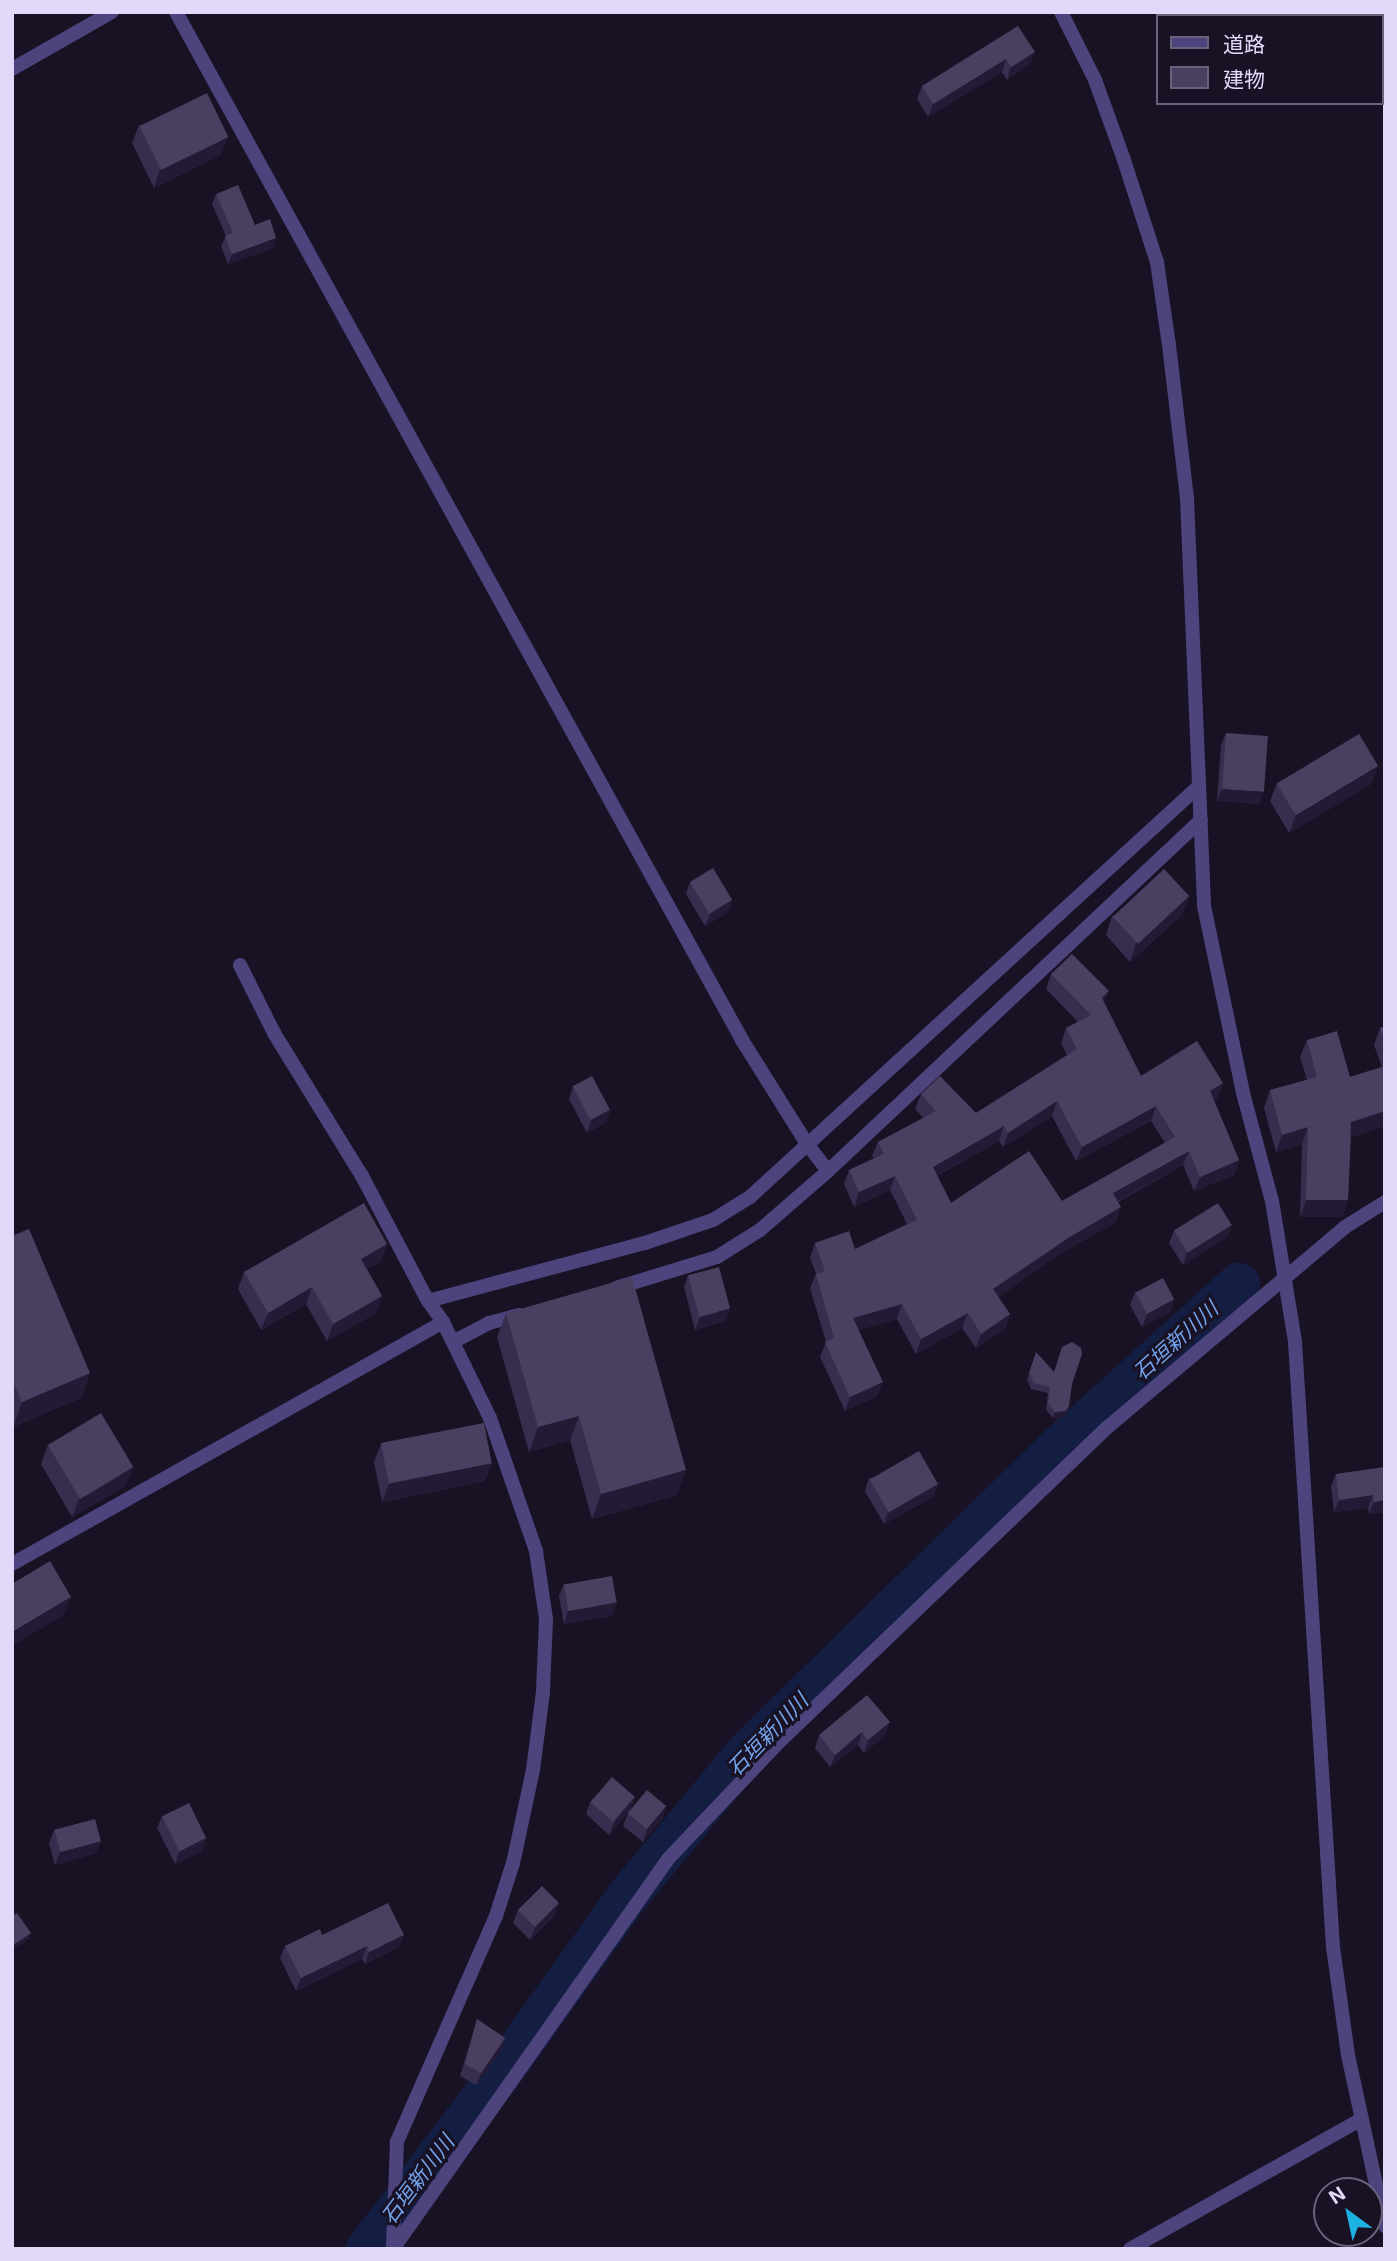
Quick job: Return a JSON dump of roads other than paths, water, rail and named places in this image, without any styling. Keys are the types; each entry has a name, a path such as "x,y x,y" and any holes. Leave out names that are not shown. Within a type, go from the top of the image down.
{"street":[{"path":"12,69 112,12"},
{"path":"176,12 742,1040 807,1144 828,1171"},
{"path":"1061,12 1095,80 1157,262 1186,484 1204,906 1243,1093 1272,1201 1295,1342 1333,1947 1348,2055 1385,2227"},
{"path":"428,1301 645,1243 713,1220 750,1197 1199,786"},
{"path":"604,1291 717,1257 760,1230 828,1171 1200,820"},
{"path":"240,965 274,1033 362,1176 428,1301 443,1322 490,1418 536,1551 546,1619 543,1692 533,1770 513,1863 500,1903 397,2142 393,2249"},
{"path":"393,2249 668,1858 776,1745 1109,1426 1345,1227 1385,1202"},
{"path":"453,1342 488,1323 540,1309"},
{"path":"12,1564 443,1322"},
{"path":"1129,2249 1362,2119"}],"waterway":[{"name":"石垣新川川","path":"367,2249 499,2076 627,1897 747,1752 1055,1450 1239,1284"}]}
